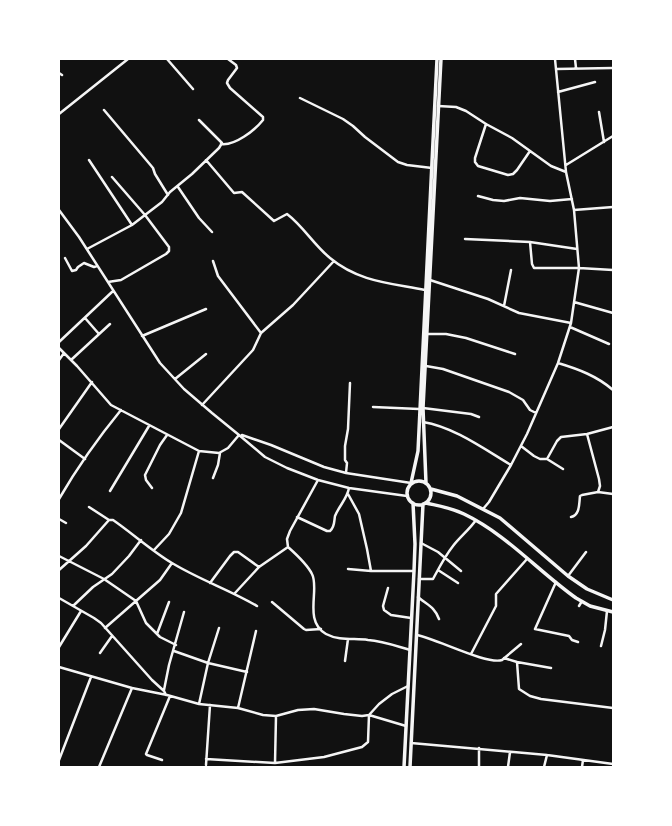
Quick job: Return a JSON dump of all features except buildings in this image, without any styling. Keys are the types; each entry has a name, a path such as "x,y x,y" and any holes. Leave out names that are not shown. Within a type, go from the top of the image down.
{"main road":[{"path":"437,59 425,290 421,408 418,451 407,496 413,503 449,508 476,520 493,530 527,559 582,601 590,606 613,612"},
{"path":"426,483 421,408 428,334 441,59"},
{"path":"411,483 418,480 426,483 431,489 457,496 500,518 534,549 568,576 587,589 613,600"},
{"path":"410,767 420,543 425,504 430,499 431,489"},
{"path":"404,767 415,544 413,503"}],"street":[{"path":"59,114 128,59"},
{"path":"167,59 193,89"},
{"path":"199,120 222,144 228,145 247,135 263,120 263,117 230,88 227,83 237,68 228,59"},
{"path":"482,509 489,502 521,446 558,363 572,323 579,268 574,210 566,172 555,59"},
{"path":"575,59 576,68"},
{"path":"556,69 613,68"},
{"path":"558,92 595,82"},
{"path":"300,98 343,119 398,162 432,168"},
{"path":"438,106 456,107 466,111 512,138 551,166 566,172"},
{"path":"104,110 152,168 168,195"},
{"path":"599,112 604,142"},
{"path":"486,124 475,158 475,162 478,166 508,176 517,170 530,151"},
{"path":"566,165 613,136"},
{"path":"87,249 132,225 162,202 222,144"},
{"path":"90,160 132,225"},
{"path":"206,160 234,193 242,192 271,220 274,221 287,214 334,261 349,272 365,279 425,290"},
{"path":"108,282 121,280 169,251 169,247 145,215 112,177"},
{"path":"178,187 199,218 212,232"},
{"path":"478,196 504,201 515,198 550,201 572,199"},
{"path":"574,210 613,207"},
{"path":"59,210 87,249 160,363 202,405 265,457 318,480 349,488 407,496"},
{"path":"465,238 530,242 577,249"},
{"path":"530,242 532,264 534,268 613,270"},
{"path":"65,258 72,271 76,270 84,263 94,267 97,266"},
{"path":"213,261 218,276 261,333"},
{"path":"202,405 253,350 261,333 293,305 334,261"},
{"path":"504,306 511,270"},
{"path":"430,280 465,291 519,313 572,323"},
{"path":"59,342 113,291"},
{"path":"574,302 613,313"},
{"path":"142,336 206,309"},
{"path":"84,318 99,334"},
{"path":"72,360 110,324"},
{"path":"570,327 609,344"},
{"path":"428,334 446,334 466,338 515,354"},
{"path":"59,348 72,360 111,404 149,426 199,451 220,453 228,448 239,435"},
{"path":"59,360 64,353"},
{"path":"175,379 206,354"},
{"path":"558,363 592,375 613,390"},
{"path":"426,366 443,369 509,392 523,400 530,410 536,413"},
{"path":"59,429 92,382"},
{"path":"346,473 347,463 345,446 348,429 350,383"},
{"path":"373,407 421,408 471,414 479,417"},
{"path":"59,499 101,434 121,410"},
{"path":"423,422 435,424 451,431 511,465"},
{"path":"110,492 149,426"},
{"path":"547,459 557,440 561,437 587,434 613,427"},
{"path":"587,434 599,478 600,486 598,492"},
{"path":"152,488 146,480 145,475 167,435"},
{"path":"239,435 271,445 324,467 346,473 411,483"},
{"path":"59,440 85,459"},
{"path":"521,446 534,456 540,459 547,459 563,469"},
{"path":"154,550 169,534 181,514 199,451"},
{"path":"213,478 220,453"},
{"path":"318,480 297,517 287,539 288,547 303,561 313,575 314,616 320,630"},
{"path":"297,517 330,531 333,529 336,516 348,494 349,488"},
{"path":"571,517 577,514 580,496 598,492 613,494"},
{"path":"348,494 359,514 368,549 371,571"},
{"path":"89,506 110,520 113,520 172,563 210,583 235,593 257,606"},
{"path":"59,519 66,523"},
{"path":"59,570 69,562 110,520"},
{"path":"419,579 431,580 453,546 476,520"},
{"path":"73,606 93,587 112,574 141,540"},
{"path":"420,543 438,552 461,571"},
{"path":"235,593 259,567 288,547"},
{"path":"210,583 230,556 236,551 259,567"},
{"path":"568,576 586,552"},
{"path":"59,556 104,579 136,601 146,623 157,634 176,644"},
{"path":"471,654 496,606 496,594 527,559"},
{"path":"105,628 160,580 172,563"},
{"path":"348,569 371,571 414,571"},
{"path":"438,570 458,583"},
{"path":"556,582 535,629 569,636 572,640 578,642"},
{"path":"388,588 384,610 391,615 412,618"},
{"path":"418,597 433,607 439,619"},
{"path":"59,598 94,618 168,696"},
{"path":"579,606 582,601"},
{"path":"157,634 169,602"},
{"path":"272,602 304,630 320,630 327,634 348,639 374,640 410,650"},
{"path":"59,647 81,610"},
{"path":"601,646 605,630 607,611"},
{"path":"164,691 169,665 184,612"},
{"path":"198,704 208,663 219,628"},
{"path":"238,708 256,631"},
{"path":"417,635 449,645 479,657 498,661 521,644"},
{"path":"100,653 112,636"},
{"path":"344,661 348,639"},
{"path":"174,651 208,663 247,672"},
{"path":"504,658 550,668"},
{"path":"518,662 519,689 530,696 542,700 613,708"},
{"path":"59,667 132,688 198,704 238,708 255,714 276,716 298,710 314,709 350,715 369,715 406,726"},
{"path":"59,760 91,677"},
{"path":"206,759 274,763 324,757 362,747 368,742 369,715 379,704 392,694 408,686"},
{"path":"99,767 132,688"},
{"path":"162,760 146,754 168,696"},
{"path":"206,765 210,705"},
{"path":"274,763 276,716"},
{"path":"411,743 547,755 613,764"},
{"path":"478,748 479,767"},
{"path":"508,767 510,752"},
{"path":"544,767 547,755"},
{"path":"582,767 583,759"}]}
